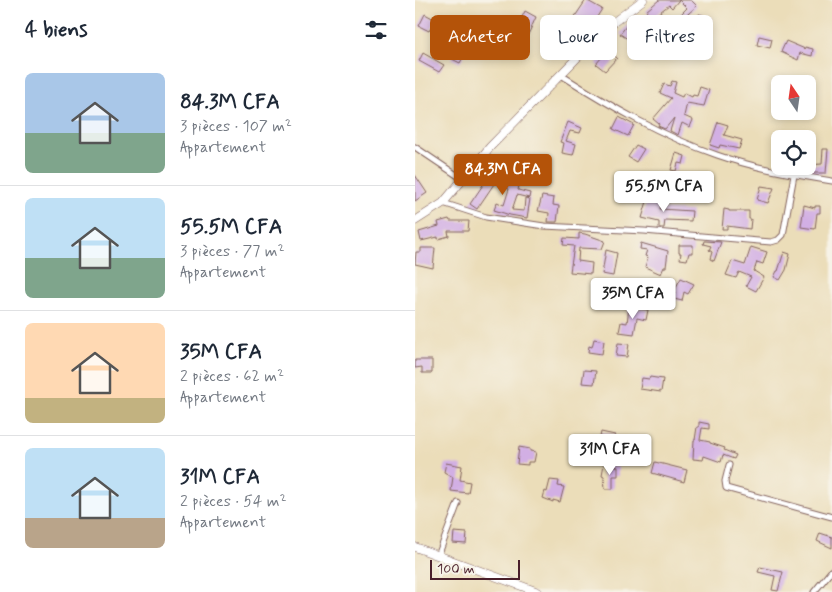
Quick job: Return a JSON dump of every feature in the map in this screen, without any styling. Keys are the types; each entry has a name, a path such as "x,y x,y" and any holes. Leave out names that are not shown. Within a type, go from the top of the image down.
{"street":[{"path":"415,222 443,203 490,147 606,28 643,0"},
{"path":"561,75 602,101 662,132 717,155 771,169"},
{"path":"415,147 464,180"},
{"path":"443,203 486,217 543,226 644,231 771,242 778,240 783,235 794,175 832,181"},
{"path":"729,465 725,481 726,488 832,517"},
{"path":"439,556 458,503"},
{"path":"415,547 538,592"},
{"path":"814,592 832,570"}],"building":[{"path":"586,0 602,9 598,15 576,15"},
{"path":"659,0 679,0 672,8 669,5 656,15 649,15 646,11"},
{"path":"679,0 691,0 697,6 687,15 680,15 687,8"},
{"path":"525,11 536,17 530,30 530,15 523,15"},
{"path":"425,14 430,17 429,31 419,26"},
{"path":"627,25 627,38 620,34"},
{"path":"759,36 772,39 770,48 757,45"},
{"path":"786,41 805,49 805,47 813,49 812,56 800,53 798,60 781,52"},
{"path":"423,53 430,57 430,60 435,60 444,65 439,72 419,61"},
{"path":"599,60 615,60 605,71 596,64"},
{"path":"672,81 676,82 673,93 682,97 684,93 692,97 693,95 697,96 700,87 709,90 704,106 687,103 684,116 693,120 690,127 682,123 678,135 670,131 674,118 665,129 658,126 659,124 653,119 671,98 660,93 664,84 670,86"},
{"path":"619,117 634,125 628,136 613,129"},
{"path":"568,122 582,128 580,133 570,131 566,141 576,144 573,155 562,153 564,143 560,142"},
{"path":"718,122 728,125 724,135 742,140 739,149 720,145 719,148 710,145"},
{"path":"636,145 644,149 636,162 628,157"},
{"path":"823,149 828,149 826,173 816,173 816,164 822,164"},
{"path":"676,153 685,156 683,164 678,163 676,171 671,170"},
{"path":"495,171 506,179 516,182 515,185 519,186 518,190 530,193 529,198 517,195 512,210 524,211 525,198 530,199 527,218 494,210 497,202 504,205 509,189 496,181 477,209 470,204 487,179 490,180"},
{"path":"415,175 427,193 415,201"},
{"path":"761,186 774,188 768,203 757,200"},
{"path":"542,196 554,198 553,205 559,206 557,222 548,222 549,213 538,211"},
{"path":"648,198 662,201 660,209 692,211 691,221 665,220 664,228 659,228 659,222 642,218"},
{"path":"804,205 815,208 815,206 820,206 815,229 801,227"},
{"path":"724,209 729,211 749,211 749,219 751,219 750,229 727,226 727,229 722,229"},
{"path":"449,219 450,221 469,221 468,231 448,231 449,236 421,241 419,232 439,226 438,222"},
{"path":"579,233 605,241 602,249 579,248 578,261 592,263 591,274 570,272 574,246 563,245 564,238 579,239"},
{"path":"704,241 721,242 714,261 710,259 712,252 709,250 711,246 703,244"},
{"path":"641,243 668,251 666,267 664,267 661,274 645,267 648,257 645,256 647,250 640,249"},
{"path":"679,245 693,245 693,253 689,253 687,260 680,259"},
{"path":"751,247 767,252 763,264 757,262 754,271 764,277 756,291 746,286 751,277 739,272 736,278 726,275 732,261 745,265"},
{"path":"421,248 435,248 433,268 415,264 416,252 421,252"},
{"path":"606,250 617,253 613,276 602,274"},
{"path":"784,252 790,254 786,270 780,280 774,277"},
{"path":"681,278 694,284 688,294 684,292 682,301 674,299 676,287"},
{"path":"629,307 648,310 646,320 637,318 634,334 619,332 621,322 627,323"},
{"path":"594,339 604,341 602,354 588,352 589,346 592,347"},
{"path":"618,343 629,344 627,357 616,356"},
{"path":"415,360 432,360 432,373 422,373 422,367 415,368"},
{"path":"584,370 596,371 594,384 582,383"},
{"path":"650,377 663,379 661,392 640,389 642,378 649,379"},
{"path":"699,422 709,424 709,429 702,428 700,440 725,448 724,450 736,455 734,459 723,455 721,462 704,456 703,460 693,459 694,440"},
{"path":"601,432 615,435 607,455 590,449 593,440 599,442"},
{"path":"519,447 536,452 534,462 528,462 528,465 517,464"},
{"path":"655,462 687,470 684,482 652,473"},
{"path":"446,463 462,466 460,480 470,482 468,493 451,491 453,477 444,472"},
{"path":"604,464 618,467 618,476 613,476 613,489 605,489 604,476 602,475"},
{"path":"550,480 559,481 558,486 564,487 560,502 553,500 553,502 543,498 545,491 547,492"},
{"path":"454,532 467,533 466,544 453,543"},
{"path":"820,533 832,537 832,548 817,541"},
{"path":"760,567 783,572 778,591 772,590 775,576 758,572"}]}
